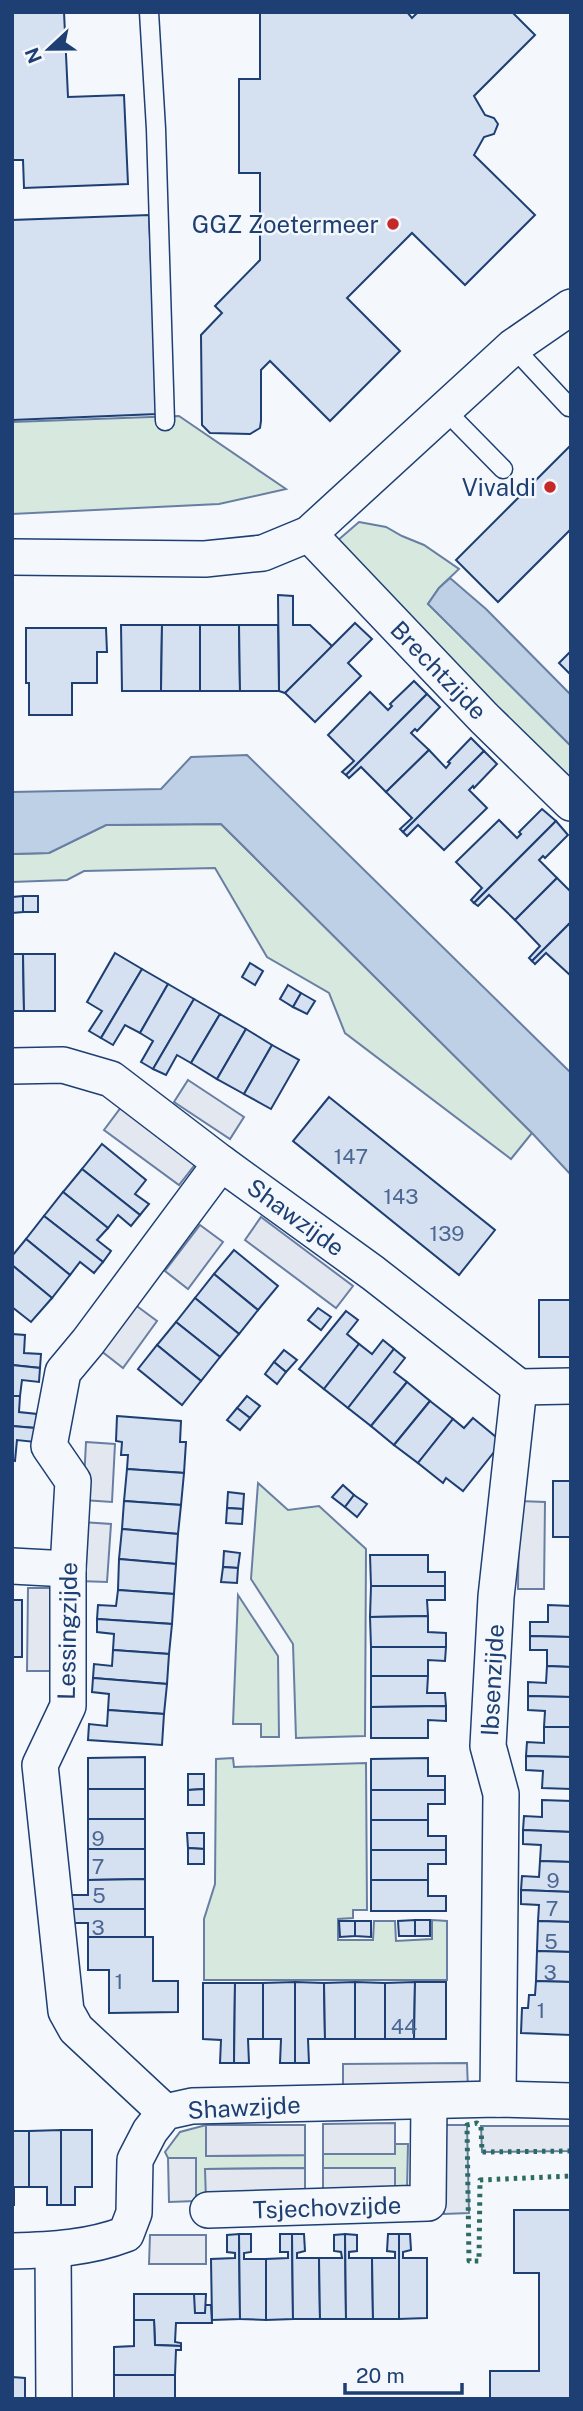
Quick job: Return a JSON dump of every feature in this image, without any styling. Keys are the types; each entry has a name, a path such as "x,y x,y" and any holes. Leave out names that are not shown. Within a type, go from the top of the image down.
{"street":[{"path":"12,557 205,559 263,553 309,534 513,347 571,307"},
{"name":"Brechtzijde","path":"309,534 484,718 571,803"},
{"name":"Shawzijde","path":"12,1066 63,1065 111,1079 373,1273 519,1387"},
{"name":"Lessingzijde","path":"165,2112 76,2029 66,2011 40,1765 68,1706 68,1569 73,1481 49,1446 63,1372 221,1163"},
{"path":"519,1387 571,1386"},
{"name":"Ibsenzijde","path":"498,2099 501,1794 488,1746 496,1597 519,1387"},
{"path":"12,1566 68,1569"},
{"name":"Shawzijde","path":"12,2251 53,2250 101,2243 126,2234 134,2213 135,2160 149,2131 165,2112 192,2106 498,2099 571,2101"},
{"name":"Tsjechovzijde","path":"208,2210 428,2203 429,2101"},
{"path":"53,2250 54,2399"}],"lane":[{"path":"149,12 165,421"},
{"path":"513,347 569,407"},
{"path":"446,411 503,469"}],"shaded area":[{"path":"179,416 286,489 219,504 12,514 12,422"},
{"path":"359,522 386,527 424,545 459,569 439,588 428,604 571,746 571,780 341,552 337,541"},
{"path":"221,824 532,1133 511,1159 345,1033 329,993 267,957 215,868 84,871 67,880 12,882 12,854 49,853 106,825"},
{"path":"188,1080 244,1117 230,1139 174,1102"},
{"path":"122,1106 197,1162 179,1185 104,1130"},
{"path":"261,1217 353,1286 336,1308 245,1240"},
{"path":"200,1225 223,1242 188,1289 165,1271"},
{"path":"134,1304 157,1321 123,1368 100,1350"},
{"path":"86,1442 115,1444 112,1502 83,1500"},
{"path":"258,1483 288,1510 319,1506 366,1549 365,1736 296,1738 293,1644 251,1579"},
{"path":"519,1501 545,1502 544,1589 518,1589"},
{"path":"82,1522 111,1524 107,1582 79,1581"},
{"path":"28,1588 54,1588 54,1671 27,1671"},
{"path":"238,1595 278,1656 279,1737 261,1737 261,1724 233,1724"},
{"path":"233,1758 234,1767 366,1763 367,1910 353,1910 353,1918 338,1919 338,1940 373,1940 374,1921 395,1921 396,1941 432,1939 432,1920 447,1921 447,1980 204,1980 204,1919 215,1884 216,1759"},
{"path":"467,2063 468,2090 343,2090 343,2064"},
{"path":"395,2123 395,2154 323,2154 323,2124"},
{"path":"206,2125 206,2156 305,2155 305,2168 206,2169 206,2200 196,2201 195,2158 168,2158 165,2152 180,2132"},
{"path":"206,2125 305,2125 305,2155 206,2156"},
{"path":"443,2125 467,2125 469,2213 444,2214"},
{"path":"481,2126 571,2126 571,2151 482,2152"},
{"path":"395,2144 408,2144 407,2191 395,2191 395,2168 323,2168 323,2154 395,2154"},
{"path":"168,2158 196,2158 196,2201 169,2202"},
{"path":"305,2168 305,2199 206,2200 205,2169"},
{"path":"323,2168 395,2168 395,2198 323,2198"},
{"path":"150,2235 206,2235 206,2264 149,2264"}],"water":[{"path":"450,578 486,609 571,695 571,746 428,604"},
{"path":"247,755 571,1073 571,1175 221,824 106,825 49,853 12,854 12,792 161,789 191,757"}],"building":[{"path":"12,12 64,12 68,97 124,95 128,184 24,188 23,160 12,160"},
{"name":"GGZ Zoetermeer","path":"260,12 407,12 412,18 418,12 512,12 535,35 474,96 485,115 494,118 498,124 494,134 484,137 474,155 535,215 465,285 412,233 347,298 400,351 330,421 270,361 261,370 260,428 250,434 210,433 202,425 201,335 222,313 215,306 260,260 260,173 239,173 239,79 260,79"},
{"path":"149,215 157,414 12,420 12,220"},
{"name":"Vivaldi","path":"571,445 571,529 498,602 456,560"},
{"path":"278,595 293,596 293,625 310,625 333,647 285,693 279,691"},
{"path":"355,623 372,639 348,663 361,676 315,722 285,693"},
{"path":"121,625 162,625 161,691 122,691"},
{"path":"162,625 200,625 200,691 161,691"},
{"path":"200,625 239,625 240,691 200,691"},
{"path":"239,625 278,625 279,691 240,691"},
{"path":"26,628 106,628 107,652 97,652 97,683 72,683 72,715 29,715"},
{"path":"571,651 571,675 559,663"},
{"path":"414,681 427,694 346,775 342,772 354,761 328,735 370,692 388,710 392,706 390,704"},
{"path":"427,694 440,707 417,731 415,729 411,733 429,750 386,792 361,767 349,778 346,775"},
{"path":"471,738 484,751 403,832 400,829 412,818 386,792 429,750 446,768 450,763 448,762"},
{"path":"484,751 497,764 469,790 487,808 444,850 418,825 407,836 403,832"},
{"path":"542,809 556,821 474,903 471,900 482,888 456,862 499,820 517,838 521,834 519,832"},
{"path":"556,821 568,835 545,858 543,856 539,860 557,878 515,920 489,895 478,906 474,903"},
{"path":"557,878 571,892 571,922 532,961 529,958 540,946 515,920"},
{"path":"23,896 38,896 38,912 23,912"},
{"path":"23,896 23,912 12,913 12,897"},
{"path":"571,922 571,976 546,953 535,964 532,961"},
{"path":"115,953 142,969 101,1038 89,1031 102,1011 87,1002"},
{"path":"12,954 23,954 24,1011 12,1011"},
{"path":"23,954 55,954 55,1011 24,1011"},
{"path":"250,963 263,971 255,985 242,977"},
{"path":"142,969 168,984 140,1033 125,1025 113,1045 101,1038"},
{"path":"168,984 194,999 153,1069 141,1062 153,1041 140,1033"},
{"path":"288,985 301,993 293,1007 280,999"},
{"path":"301,993 315,1001 307,1014 293,1007"},
{"path":"194,999 220,1014 191,1063 177,1055 166,1075 153,1069"},
{"path":"220,1014 246,1029 217,1079 191,1063"},
{"path":"246,1029 272,1045 244,1094 217,1079"},
{"path":"272,1045 299,1060 271,1109 244,1094"},
{"path":"329,1097 495,1230 459,1275 293,1141"},
{"path":"102,1144 146,1180 135,1194 149,1204 140,1215 82,1169"},
{"path":"82,1169 140,1215 131,1226 118,1215 108,1228 63,1192"},
{"path":"63,1192 108,1228 97,1240 111,1251 103,1262 44,1216"},
{"path":"44,1216 103,1262 94,1273 80,1262 70,1275 26,1239"},
{"path":"26,1239 70,1275 52,1298 12,1265 12,1256"},
{"path":"234,1250 278,1286 258,1310 214,1274"},
{"path":"12,1265 52,1298 31,1322 12,1307"},
{"path":"214,1274 258,1310 239,1334 195,1298"},
{"path":"195,1298 239,1334 220,1357 176,1322"},
{"path":"539,1300 571,1300 571,1357 539,1357"},
{"path":"318,1308 331,1317 321,1330 308,1320"},
{"path":"346,1311 358,1320 347,1334 359,1344 324,1389 299,1369"},
{"path":"176,1322 220,1357 201,1381 157,1345"},
{"path":"12,1334 25,1335 24,1353 41,1354 40,1368 12,1365"},
{"path":"383,1340 394,1349 348,1408 324,1389 359,1344 372,1354"},
{"path":"157,1345 201,1381 182,1405 138,1369"},
{"path":"394,1349 405,1358 394,1372 407,1382 371,1426 348,1408"},
{"path":"284,1350 297,1360 286,1372 274,1362"},
{"path":"274,1362 286,1372 277,1384 265,1374"},
{"path":"12,1365 40,1368 39,1382 22,1380 20,1396 12,1396"},
{"path":"407,1382 430,1401 394,1445 371,1426"},
{"path":"12,1396 20,1396 19,1412 37,1414 35,1428 12,1426"},
{"path":"247,1396 260,1406 250,1418 237,1408"},
{"path":"430,1401 453,1419 418,1463 394,1445"},
{"path":"237,1408 250,1418 240,1430 227,1420"},
{"path":"117,1416 181,1421 180,1442 186,1442 184,1473 127,1469 128,1455 121,1455 122,1442 116,1441"},
{"path":"473,1418 502,1442 463,1491 446,1478 443,1483 418,1463 453,1419 464,1428"},
{"path":"12,1426 35,1428 35,1442 17,1440 15,1461 12,1460"},
{"path":"127,1469 184,1473 181,1505 124,1501"},
{"path":"553,1481 571,1481 571,1537 553,1537"},
{"path":"343,1485 354,1495 345,1507 332,1497"},
{"path":"228,1492 244,1494 243,1509 227,1508"},
{"path":"354,1495 367,1504 357,1517 345,1507"},
{"path":"124,1501 181,1505 178,1534 122,1529"},
{"path":"227,1508 243,1509 242,1524 226,1523"},
{"path":"122,1529 178,1534 176,1564 119,1559"},
{"path":"224,1551 240,1553 238,1568 223,1567"},
{"path":"370,1555 428,1555 428,1572 445,1572 445,1586 371,1586"},
{"path":"119,1559 176,1564 174,1594 118,1590"},
{"path":"223,1567 238,1568 237,1583 221,1582"},
{"path":"371,1586 445,1586 445,1600 427,1600 428,1616 370,1617"},
{"path":"118,1590 174,1594 172,1624 97,1619 98,1605 116,1606"},
{"path":"12,1600 22,1600 22,1657 12,1657"},
{"path":"548,1605 571,1606 571,1637 530,1636 530,1622 548,1622"},
{"path":"428,1616 428,1632 446,1633 446,1647 371,1647 370,1617"},
{"path":"97,1619 172,1624 169,1654 113,1650 114,1634 97,1632"},
{"path":"530,1636 571,1637 571,1667 547,1666 547,1650 530,1650"},
{"path":"371,1647 446,1647 445,1661 428,1660 428,1676 371,1676"},
{"path":"113,1650 169,1654 167,1684 93,1678 94,1664 112,1666"},
{"path":"547,1666 571,1667 571,1697 528,1696 528,1682 546,1683"},
{"path":"371,1676 428,1676 427,1693 445,1693 446,1706 371,1707"},
{"path":"93,1678 167,1684 164,1714 108,1710 109,1694 92,1692"},
{"path":"528,1696 571,1697 571,1727 544,1727 545,1711 528,1710"},
{"path":"446,1706 446,1721 428,1720 428,1738 371,1738 371,1707"},
{"path":"108,1710 164,1714 162,1745 88,1740 89,1724 107,1726"},
{"path":"544,1727 571,1727 571,1757 526,1756 527,1742 544,1743"},
{"path":"526,1756 571,1757 571,1789 542,1788 543,1771 526,1770"},
{"path":"145,1757 145,1789 88,1789 88,1758"},
{"path":"428,1758 428,1776 445,1776 445,1790 371,1790 371,1759"},
{"path":"188,1774 204,1774 204,1789 188,1790"},
{"path":"88,1789 145,1789 145,1819 88,1819"},
{"path":"204,1789 204,1805 188,1805 188,1790"},
{"path":"371,1790 445,1790 445,1804 428,1804 428,1820 371,1820"},
{"path":"542,1800 571,1801 571,1832 523,1830 524,1816 542,1817"},
{"path":"88,1819 145,1819 145,1849 88,1849"},
{"path":"371,1820 428,1820 428,1836 446,1836 446,1850 371,1850"},
{"path":"523,1830 571,1832 571,1862 540,1861 541,1845 523,1844"},
{"path":"187,1833 204,1833 204,1849 188,1848"},
{"path":"188,1848 204,1849 204,1864 188,1864"},
{"path":"88,1849 145,1849 145,1879 88,1880"},
{"path":"371,1850 446,1850 446,1864 428,1864 428,1880 371,1880"},
{"path":"540,1861 571,1862 571,1892 521,1890 522,1876 539,1877"},
{"path":"145,1879 145,1909 70,1909 71,1895 88,1895 88,1880"},
{"path":"371,1880 428,1880 428,1896 446,1896 446,1911 371,1911"},
{"path":"521,1890 571,1892 571,1922 538,1921 539,1905 521,1904"},
{"path":"70,1909 145,1909 145,1938 88,1937 88,1923 70,1923"},
{"path":"415,1920 430,1920 430,1936 415,1936"},
{"path":"415,1920 415,1936 399,1936 398,1921"},
{"path":"339,1921 355,1921 355,1936 340,1937"},
{"path":"355,1921 371,1921 371,1937 355,1936"},
{"path":"538,1921 571,1922 571,1952 537,1951"},
{"path":"88,1937 153,1937 153,1981 178,1981 178,2012 109,2013 109,1970 88,1970"},
{"path":"537,1951 571,1952 571,1982 536,1981"},
{"path":"536,1981 571,1982 571,2035 521,2033 522,2008 528,2008 529,1995 535,1995"},
{"path":"295,1982 295,2063 280,2063 281,2039 263,2039 263,1983"},
{"path":"295,1982 324,1983 325,2039 308,2039 309,2063 295,2063"},
{"path":"355,1982 355,2039 325,2039 324,1983"},
{"path":"355,1982 385,1983 385,2039 355,2039"},
{"path":"415,1982 414,2039 385,2039 385,1983"},
{"path":"415,1982 446,1982 446,2039 414,2039"},
{"path":"203,1983 235,1983 234,2063 220,2063 221,2040 203,2039"},
{"path":"235,1983 263,1983 263,2039 248,2039 249,2063 234,2063"},
{"path":"61,2130 61,2205 47,2205 47,2187 29,2187 29,2131"},
{"path":"61,2130 92,2130 92,2187 75,2187 75,2205 61,2205"},
{"path":"12,2131 29,2131 29,2187 14,2187 14,2205 12,2205"},
{"path":"514,2210 571,2210 571,2399 490,2399 490,2371 539,2371 539,2273 514,2273"},
{"path":"239,2234 240,2319 212,2320 211,2259 235,2258 235,2253 227,2252 227,2235"},
{"path":"239,2234 251,2234 251,2252 244,2253 244,2259 266,2259 266,2320 240,2319"},
{"path":"280,2234 292,2234 293,2319 266,2320 266,2259 288,2258 288,2252 280,2252"},
{"path":"292,2234 304,2234 305,2251 297,2253 297,2258 319,2258 320,2319 293,2319"},
{"path":"345,2234 346,2319 320,2319 319,2258 342,2258 341,2252 334,2251 334,2235"},
{"path":"345,2234 357,2235 357,2251 349,2252 349,2258 372,2258 373,2319 346,2319"},
{"path":"388,2234 399,2234 399,2319 373,2319 372,2258 395,2258 395,2252 387,2251"},
{"path":"399,2234 410,2234 411,2250 403,2252 403,2258 427,2258 427,2318 399,2319"},
{"path":"134,2294 195,2294 195,2313 205,2313 205,2305 211,2305 212,2323 176,2323 175,2342 181,2343 181,2346 155,2345 154,2320 134,2320"},
{"path":"194,2294 206,2294 205,2313 195,2313"},
{"path":"134,2320 154,2320 155,2345 181,2346 181,2350 176,2350 175,2375 114,2375 114,2347 134,2346"},
{"path":"114,2375 175,2375 175,2399 114,2399"},
{"path":"12,2377 25,2378 25,2399 12,2399"}],"hedge":[{"path":"571,2151 482,2152 481,2126 477,2123 467,2125 469,2261 479,2261 480,2180 571,2176"}],"place":[{"name":"GGZ Zoetermeer","path":"393,224"},
{"name":"Vivaldi","path":"550,487"}]}
